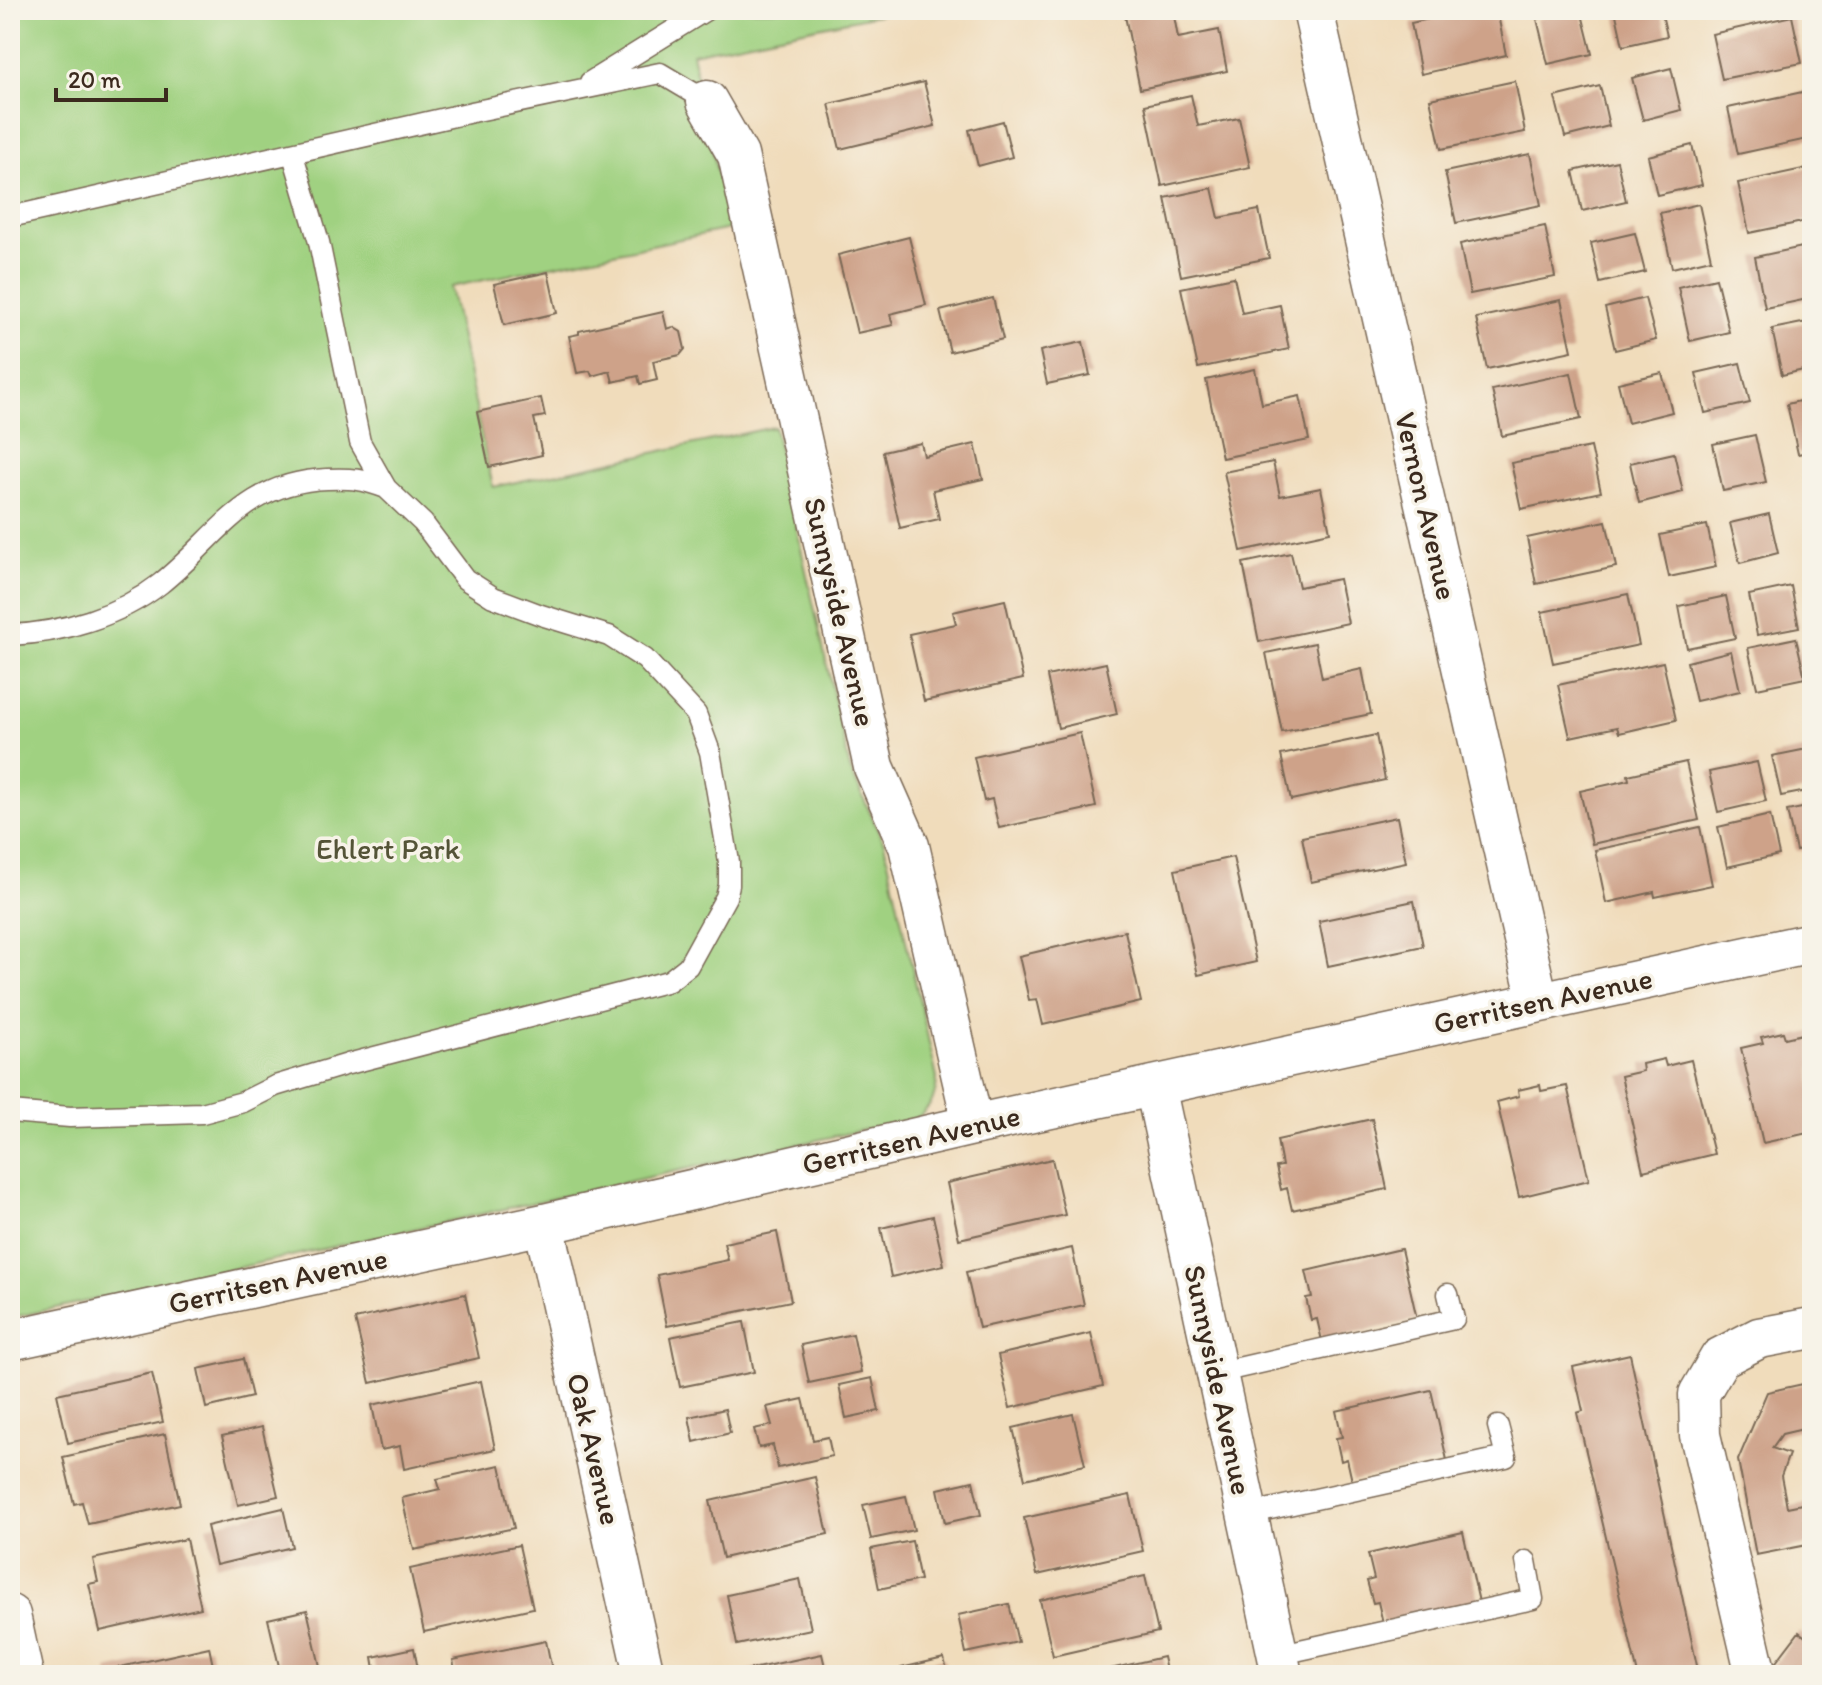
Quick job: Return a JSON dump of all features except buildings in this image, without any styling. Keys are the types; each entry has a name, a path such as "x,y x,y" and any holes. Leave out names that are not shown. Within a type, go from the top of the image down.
{"street":[{"name":"Vernon Avenue","path":"1313,10 1538,1001"},
{"name":"Sunnyside Avenue","path":"707,101 738,155 874,767 909,846 973,1125"},
{"name":"Gerritsen Avenue","path":"10,1340 544,1224 973,1125 1812,943"},
{"name":"Sunnyside Avenue","path":"1155,1086 1280,1665"},
{"name":"Oak Avenue","path":"544,1224 644,1675"},
{"path":"1756,1675 1700,1435 1699,1394 1720,1358 1759,1338 1812,1328"},
{"path":"10,1615 23,1675"}],"lane":[{"path":"577,90 706,10"},
{"path":"10,217 660,73 707,101"},
{"path":"10,1112 70,1117 202,1113 243,1102 275,1086 348,1064 669,981 688,966 729,885 729,862 710,752 696,714 645,659 609,636 493,597 465,579 423,523 386,488 360,442 319,242 293,155"},
{"path":"10,635 58,629 117,611 159,584 209,537 269,489 310,480 360,478 386,488"},
{"path":"1216,1373 1454,1319 1448,1294"},
{"path":"1247,1514 1506,1457 1498,1426"},
{"path":"1280,1665 1533,1599 1526,1561"}],"green space":[{"name":"Ehlert Park","path":"10,10 901,10 692,53 729,229 450,287 493,487 774,427 850,769 884,843 937,1078 932,1101 917,1118 10,1318"}]}
